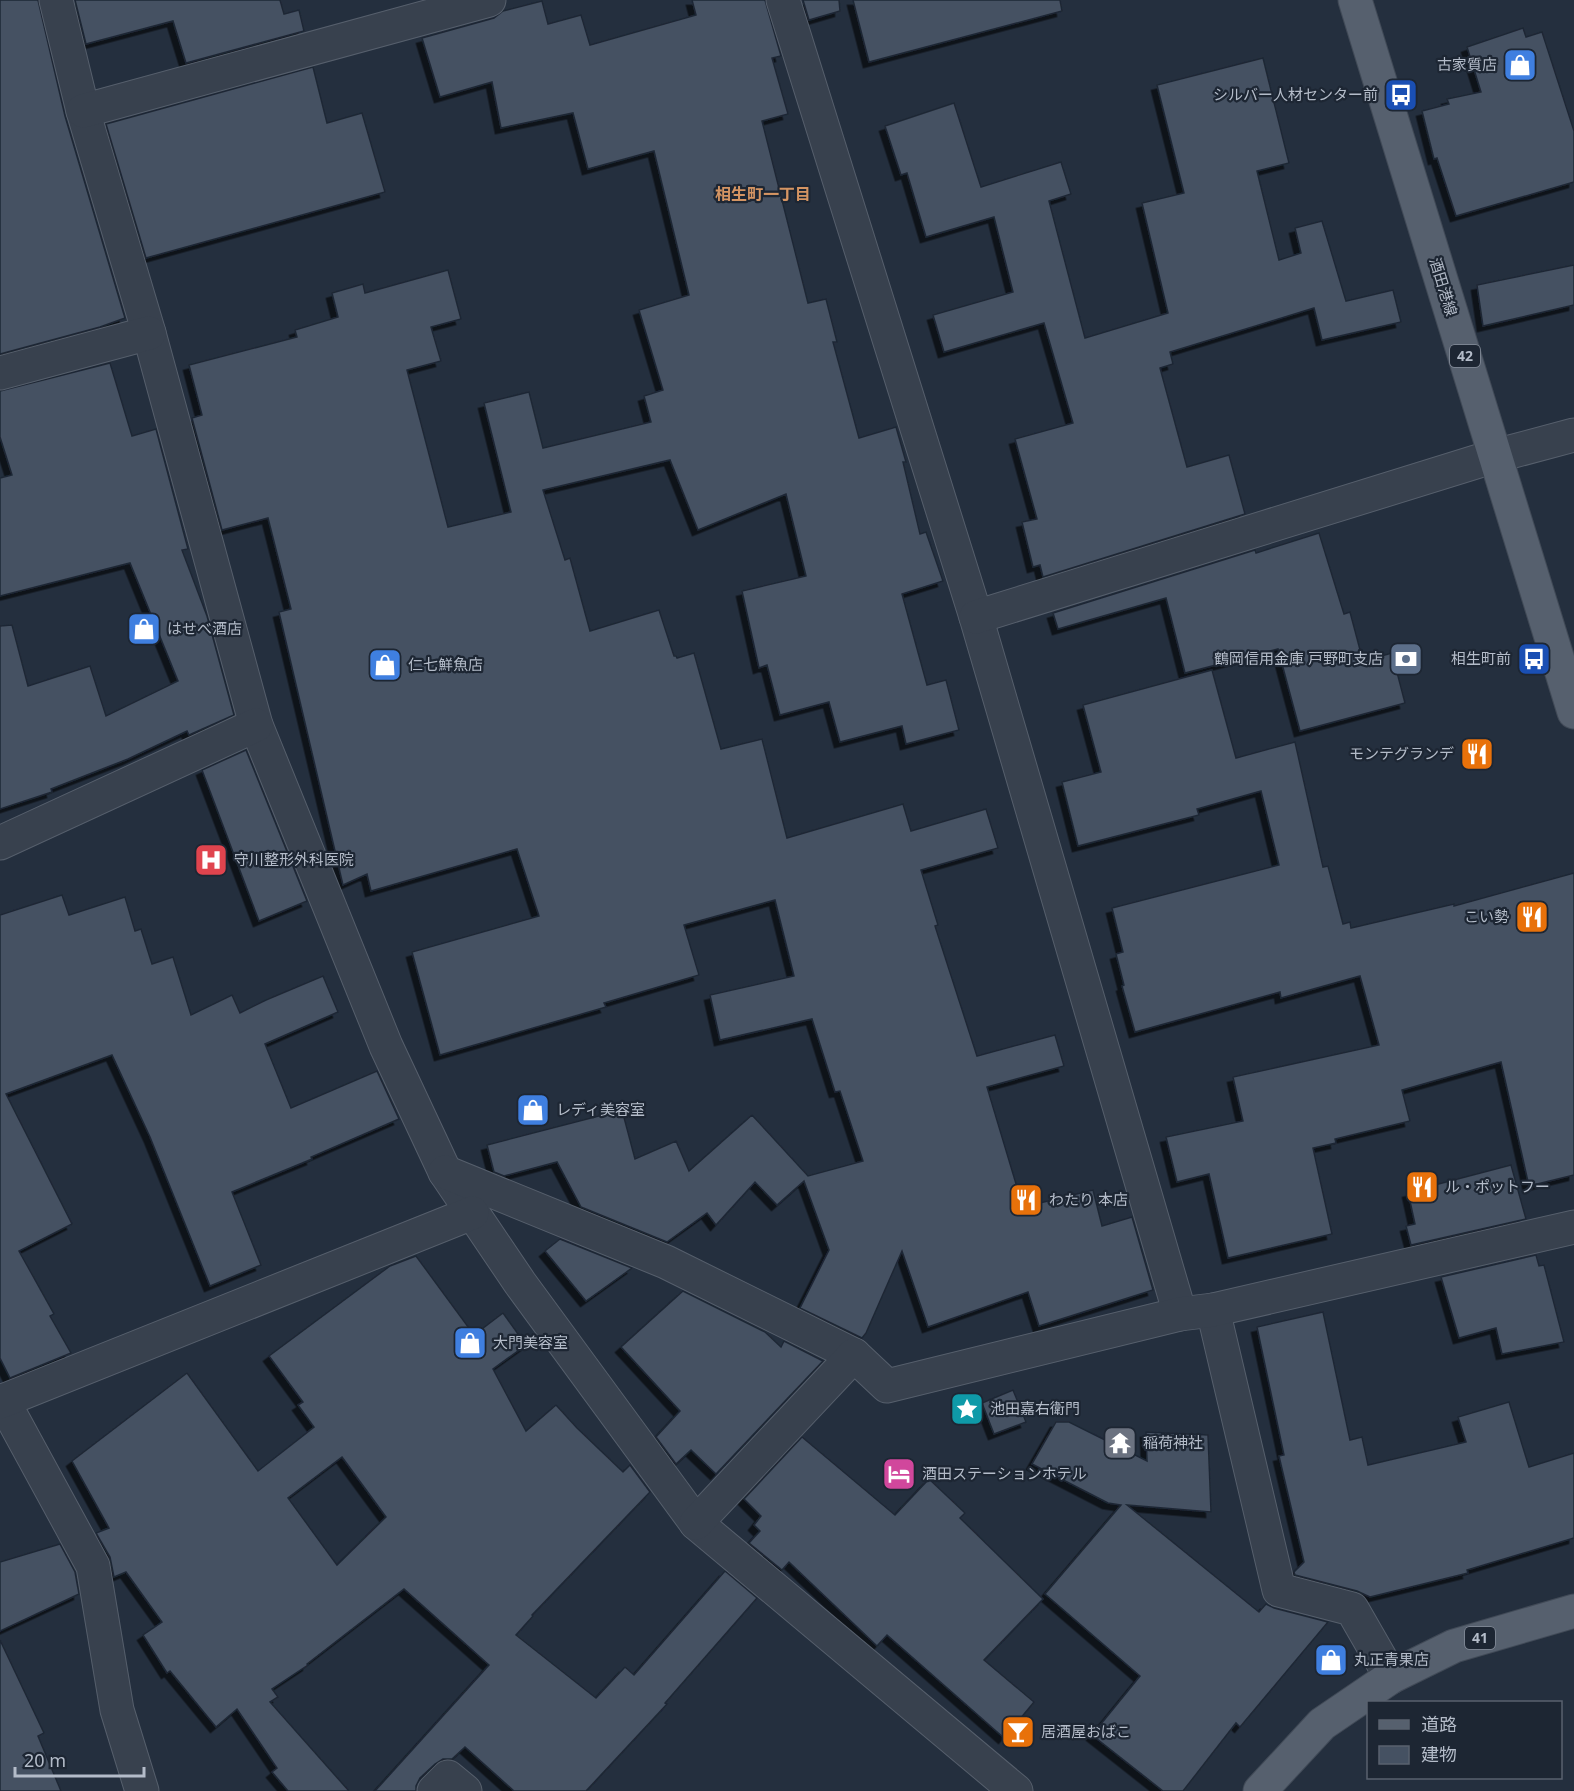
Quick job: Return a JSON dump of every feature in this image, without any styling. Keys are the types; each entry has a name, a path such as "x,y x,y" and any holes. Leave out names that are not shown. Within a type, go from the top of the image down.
{"main road":[{"name":"酒田港線","path":"1355,0 1574,712"},
{"name":"41","path":"1260,1791 1322,1724 1391,1677 1454,1646 1574,1611"}],"street":[{"path":"56,0 83,111 149,333 256,725 386,1046 445,1172 520,1283 696,1523 1017,1791"},
{"path":"83,111 489,0"},
{"path":"783,0 976,617 1180,1314"},
{"path":"0,373 149,333"},
{"path":"976,617 1495,456 1574,435"},
{"path":"0,843 256,725"},
{"path":"445,1172 666,1262 854,1355 887,1386 1180,1314 1214,1310 1574,1227"},
{"path":"142,1791 117,1710 93,1566 2,1401 472,1213"},
{"path":"1214,1310 1279,1590 1352,1609 1391,1677"},
{"path":"696,1523 854,1355"},
{"path":"434,1791 448,1777 465,1791"}],"building":[{"path":"0,0 38,0 65,116 125,318 0,354"},
{"path":"75,0 280,0 284,14 299,10 304,31 186,63 173,21 86,44"},
{"path":"692,0 765,0 781,56 772,58 788,114 762,121 808,303 826,299 837,342 833,342 859,438 896,427 906,462 903,462 920,534 926,532 943,581 902,594 927,685 946,680 959,730 906,744 902,726 840,742 829,702 780,715 767,665 759,668 742,591 806,576 786,494 698,530 670,460 543,490 565,560 570,558 590,631 659,610 674,656 677,658 694,653 721,749 762,739 787,838 903,804 911,831 986,809 998,848 921,870 938,925 935,926 977,1056 1055,1035 1064,1066 987,1087 1023,1207 1093,1190 1102,1226 1132,1217 1153,1290 1039,1326 1028,1292 928,1327 902,1251 862,1338 800,1308 829,1250 804,1181 777,1205 755,1182 716,1225 707,1213 667,1242 581,1207 557,1162 504,1176 494,1172 487,1145 622,1110 635,1159 676,1141 689,1171 752,1115 808,1176 863,1161 840,1091 835,1092 812,1019 720,1040 710,995 794,976 775,900 684,925 699,975 604,1003 606,1007 440,1055 412,952 539,916 517,849 371,891 367,874 343,885 279,612 291,609 268,518 222,530 192,418 202,415 189,365 297,337 295,330 338,317 332,293 363,284 365,293 448,270 461,319 431,327 441,361 407,370 448,527 511,512 484,403 529,392 543,448 651,422 644,396 663,390 639,310 689,295 654,151 588,169 573,113 501,128 492,82 440,97 422,38 494,18 503,11 542,1 548,24 581,15 590,45 696,15"},
{"path":"803,0 839,0 840,11 809,20"},
{"path":"853,0 1060,0 1062,11 869,62"},
{"path":"1523,28 1526,37 1542,32 1574,131 1574,182 1456,216 1437,158 1434,159 1422,111 1449,104 1447,99 1481,92 1467,47"},
{"path":"1263,58 1289,163 1257,171 1279,260 1301,253 1295,228 1322,221 1346,301 1393,290 1401,322 1322,340 1314,308 1170,352 1173,364 1160,368 1187,467 1229,455 1245,514 1043,577 1040,565 1033,567 1022,522 1037,519 1015,439 1073,423 1044,323 944,352 933,315 1013,292 994,217 926,237 907,173 901,175 885,126 954,103 981,187 1061,162 1071,194 1049,201 1085,338 1168,313 1142,203 1184,193 1157,85"},
{"path":"313,67 327,123 362,113 385,192 146,258 106,124"},
{"path":"1574,265 1574,305 1483,326 1477,285"},
{"path":"110,363 132,436 156,429 188,549 182,550 207,616 234,715 189,735 187,731 128,759 51,789 52,792 0,809 0,626 12,625 28,686 90,666 106,716 178,681 130,563 0,596 0,478 12,475 0,437 0,391"},
{"path":"1319,533 1344,614 1350,612 1363,661 1392,653 1405,703 1300,731 1278,649 1185,673 1166,598 1058,629 1053,613 1255,550 1256,553"},
{"path":"1212,670 1236,758 1295,742 1323,867 1328,866 1343,924 1350,922 1351,928 1454,904 1454,906 1574,873 1574,1175 1529,1186 1501,1062 1402,1090 1410,1121 1335,1139 1336,1143 1313,1148 1332,1234 1228,1258 1209,1174 1177,1182 1166,1137 1243,1121 1233,1077 1379,1045 1360,976 1281,998 1280,992 1135,1032 1116,954 1123,952 1112,908 1279,865 1261,791 1197,809 1199,815 1078,846 1062,782 1101,772 1083,705"},
{"path":"246,750 307,901 259,921 202,770"},
{"path":"62,895 69,915 125,897 135,931 141,929 152,964 173,957 191,1015 232,995 240,1013 323,976 338,1012 265,1044 291,1108 377,1071 399,1119 311,1157 312,1159 232,1192 261,1265 210,1286 150,1137 112,1055 6,1094 72,1224 19,1251 54,1314 50,1316 71,1353 10,1378 0,1358 0,915"},
{"path":"1511,1165 1526,1219 1411,1245 1406,1226 1415,1224 1408,1192"},
{"path":"560,1239 632,1268 586,1301 545,1251"},
{"path":"1536,1255 1539,1266 1544,1265 1564,1342 1502,1354 1496,1328 1459,1338 1441,1277"},
{"path":"416,1256 474,1335 503,1313 526,1345 493,1369 526,1431 556,1405 623,1472 630,1465 650,1492 532,1615 516,1635 596,1698 625,1667 634,1675 725,1571 757,1598 665,1703 667,1704 586,1791 514,1791 465,1747 452,1759 443,1759 435,1764 420,1778 416,1791 375,1791 489,1665 404,1589 308,1665 272,1689 278,1697 270,1702 349,1791 288,1791 272,1772 277,1768 237,1709 216,1727 170,1671 167,1673 143,1635 162,1622 126,1572 114,1577 110,1557 96,1533 109,1528 72,1461 187,1373 258,1471 314,1427 298,1405 303,1402 269,1356 390,1266","holes":["342,1457 386,1517 337,1565 288,1498"]},
{"path":"683,1291 765,1332 781,1347 784,1341 823,1361 716,1474 691,1450 676,1464 656,1437 680,1411 621,1347"},
{"path":"1323,1312 1350,1440 1362,1437 1368,1465 1466,1442 1458,1417 1509,1402 1529,1467 1574,1453 1574,1538 1467,1570 1468,1573 1370,1597 1357,1591 1295,1575 1294,1572 1304,1562 1279,1456 1284,1455 1257,1327"},
{"path":"1013,1390 1026,1422 994,1434 982,1403"},
{"path":"1056,1422 1069,1422 1147,1461 1146,1432 1208,1435 1211,1512 1127,1505 1259,1612 1266,1604 1328,1622 1240,1727 1236,1723 1183,1791 1163,1791 1092,1735 1140,1676 1045,1594 1121,1505 1108,1503 1032,1464"},
{"path":"802,1437 895,1515 929,1479 965,1513 960,1518 1043,1599 984,1660 1034,1702 1004,1738 887,1635 877,1646 789,1562 782,1570 749,1543 760,1531 754,1525 761,1516 744,1499"},
{"path":"60,1544 75,1572 79,1594 0,1631 0,1562"},
{"path":"0,1640 44,1733 38,1736 61,1791 0,1791"}],"place":[{"name":"古家質店","path":"1520,65"},
{"name":"シルバー人材センター前","path":"1401,95"},
{"name":"はせべ酒店","path":"144,629"},
{"name":"鶴岡信用金庫 戸野町支店","path":"1406,659"},
{"name":"相生町前","path":"1534,659"},
{"name":"仁七鮮魚店","path":"385,665"},
{"name":"モンテグランデ","path":"1477,754"},
{"name":"守川整形外科医院","path":"211,860"},
{"name":"こい勢","path":"1532,917"},
{"name":"レディ美容室","path":"533,1110"},
{"name":"ル・ポットフー","path":"1422,1187"},
{"name":"わたり 本店","path":"1026,1200"},
{"name":"大門美容室","path":"470,1343"},
{"name":"池田嘉右衛門","path":"967,1409"},
{"name":"稲荷神社","path":"1120,1443"},
{"name":"酒田ステーションホテル","path":"899,1474"},
{"name":"丸正青果店","path":"1331,1660"},
{"name":"居酒屋おばこ","path":"1018,1732"}],"district":[{"name":"相生町一丁目","path":"763,194"}]}
